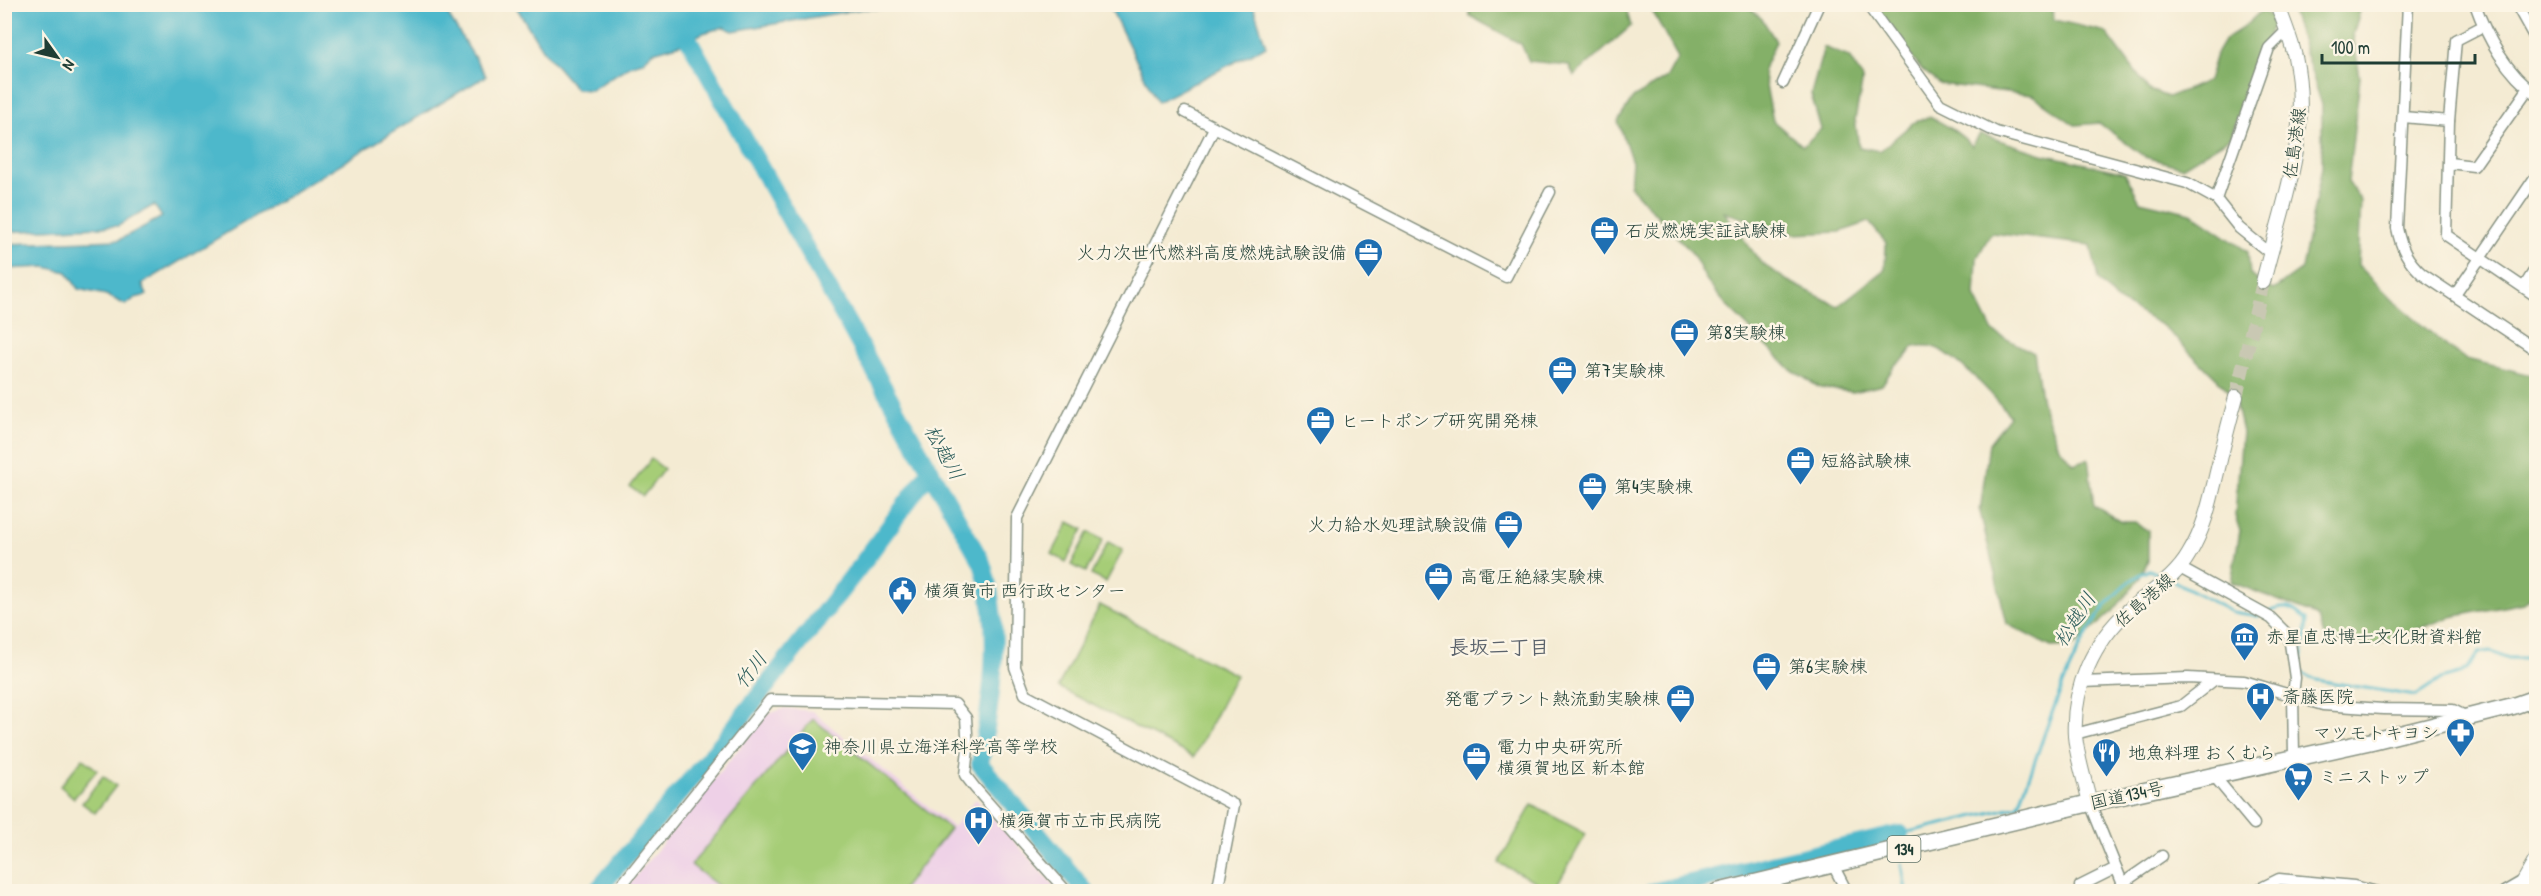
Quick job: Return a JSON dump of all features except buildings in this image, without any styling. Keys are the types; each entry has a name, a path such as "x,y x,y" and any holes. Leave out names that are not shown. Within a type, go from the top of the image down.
{"highway":[{"name":"国道134号","path":"1717,891 2294,756 2372,741 2536,698"}],"main road":[{"name":"佐島港線","path":"2263,282 2296,160 2300,126 2301,103 2297,67 2277,4"},
{"name":"佐島港線","path":"2091,803 2075,734 2076,710 2082,682 2097,646 2129,610 2179,570 2200,535 2211,505 2236,397"}],"street":[{"path":"1782,83 1819,4"},
{"path":"1867,4 1940,105 1996,132 2187,183 2216,199 2240,228 2270,253"},
{"path":"2408,4 2397,228 2400,245 2409,261 2422,274 2536,350"},
{"path":"2449,163 2474,166 2532,91 2497,50 2483,26 2475,4"},
{"path":"2516,4 2536,40"},
{"path":"2483,26 2456,39 2449,121 2446,236 2536,296"},
{"path":"2216,199 2269,48 2287,30"},
{"path":"1185,112 1506,277 1550,192"},
{"path":"2403,117 2449,121"},
{"path":"1214,128 1017,518 1015,667 1025,694 1234,805 1217,891"},
{"path":"2455,295 2536,176"},
{"path":"2524,287 2536,267"},
{"path":"2179,570 2271,618 2283,627 2289,636 2295,678 2294,756"},
{"path":"2082,682 2188,678 2244,681 2323,705 2453,710 2467,717"},
{"path":"2075,734 2181,706 2214,680"},
{"path":"616,891 770,700 955,704 966,718 968,749 965,775 1067,891"},
{"path":"2214,776 2254,824"},
{"path":"2091,803 2125,887 2162,856"},
{"path":"2504,891 2524,886 2536,858"},
{"path":"1833,865 1847,891"},
{"path":"2080,886 2116,868"},
{"path":"2253,891 2279,879 2377,891"}],"shaded area":[{"name":"神奈川県立海洋科学高等学校","path":"785,708 812,711 953,827 976,799 1059,891 623,892 766,715"}],"green space":[{"path":"1469,5 1625,5 1631,26 1574,76 1569,65 1529,61 1521,44 1470,16"},
{"path":"1649,5 1746,5 1762,19 1776,41 1763,71 1773,121 1803,146 1821,129 1811,94 1824,47 1849,57 1863,79 1855,119 1859,147 1880,151 1914,122 1929,117 1952,129 1972,146 1980,134 2042,154 2125,173 2140,201 2191,213 2248,252 2250,275 2273,290 2302,269 2322,167 2322,105 2290,5 2362,5 2353,34 2360,77 2348,182 2361,201 2358,265 2396,303 2450,349 2466,359 2536,376 2536,593 2524,603 2451,617 2374,645 2326,641 2318,618 2311,613 2231,582 2240,531 2235,516 2242,432 2235,402 2228,390 2163,326 2115,299 2098,279 2091,245 1991,233 1977,258 1975,296 1993,332 2034,353 2042,403 2059,447 2074,464 2088,459 2094,506 2122,522 2135,522 2148,531 2148,561 2139,579 2114,610 2074,646 2051,647 2007,624 1980,512 1989,443 2010,416 1963,367 1942,351 1929,346 1914,346 1905,358 1895,365 1882,385 1853,392 1820,388 1789,368 1729,308 1708,283 1692,253 1630,186 1632,162 1618,121 1633,98 1667,77 1678,58","holes":["1724,212 1793,234 1840,232 1869,222 1886,243 1885,269 1838,306 1788,281 1761,263"]},
{"path":"1873,5 2052,5 2054,20 2106,32 2149,90 2168,97 2208,81 2216,54 2225,39 2244,27 2262,10 2274,20 2231,137 2182,167 2145,157 2099,123 2075,125 2032,95 1940,84 1920,68"},
{"path":"651,459 664,469 643,496 630,487"},
{"path":"1069,522 1083,529 1066,562 1052,554"},
{"path":"1088,532 1103,540 1086,572 1071,565"},
{"path":"1108,542 1123,550 1106,582 1091,575"},
{"path":"1100,605 1236,675 1194,757 1058,687"},
{"name":"神奈川県立海洋科学高等学校","path":"813,719 950,829 901,891 725,891 691,865"},
{"path":"83,758 97,770 74,798 60,786"},
{"path":"103,776 116,786 95,813 82,803"},
{"path":"1532,805 1586,834 1554,891 1499,863"}],"water":[{"path":"5,4 442,5 486,76 142,284 147,295 135,298 126,305 106,295 78,289 67,272 45,267 5,269 5,244 119,240 162,217 154,205 118,226 5,232"},
{"path":"515,5 967,5 956,9 862,9 733,31 724,27 653,52 642,62 629,66 591,90 576,89 542,49"},
{"path":"1109,5 1253,5 1266,46 1157,102"}],"waterway":[{"name":"松越川","path":"689,40 982,563 988,588 994,638 991,689 980,764 1086,892"},
{"name":"竹川","path":"596,892 724,740 858,569 931,470"},
{"name":"松越川","path":"1901,839 1900,834 2018,806 2067,674 2102,610 2124,586 2149,570 2163,576"},
{"name":"松越川","path":"2172,580 2232,612 2259,616"},
{"name":"松越川","path":"2267,612 2288,608 2306,620 2299,671 2316,680 2416,696 2441,679 2459,674 2468,668 2478,653 2490,651 2505,658 2536,658"},
{"name":"松越川","path":"1652,892 1900,834"},
{"path":"1902,864 1906,892"}],"tunnel":[{"path":"2236,397 2263,282"}],"place":[{"name":"石炭燃焼実証試験棟","path":"1604,256"},
{"name":"火力次世代燃料高度燃焼試験設備","path":"1368,278"},
{"name":"第8実験棟","path":"1685,358"},
{"name":"第7実験棟","path":"1563,396"},
{"name":"ヒートポンプ研究開発棟","path":"1320,446"},
{"name":"短絡試験棟","path":"1800,486"},
{"name":"第4実験棟","path":"1593,512"},
{"name":"火力給水処理試験設備","path":"1509,550"},
{"name":"高電圧絶縁実験棟","path":"1439,602"},
{"name":"横須賀市 西行政センター","path":"903,616"},
{"name":"赤星直忠博士文化財資料館","path":"2245,662"},
{"name":"第6実験棟","path":"1767,692"},
{"name":"斎藤医院","path":"2261,722"},
{"name":"発電プラント熱流動実験棟","path":"1681,724"},
{"name":"マツモトキヨシ","path":"2460,758"},
{"name":"神奈川県立海洋科学高等学校","path":"803,772"},
{"name":"地魚料理 おくむら","path":"2107,778"},
{"name":"電力中央研究所 横須賀地区 新本館","path":"1476,782"},
{"name":"ミニストップ","path":"2298,802"},
{"name":"横須賀市立市民病院","path":"978,846"}],"district":[{"name":"長坂二丁目","path":"1499,646"}]}
